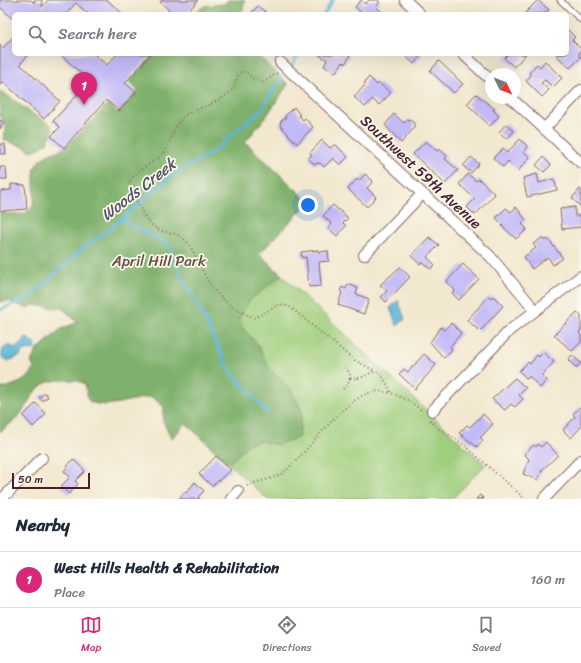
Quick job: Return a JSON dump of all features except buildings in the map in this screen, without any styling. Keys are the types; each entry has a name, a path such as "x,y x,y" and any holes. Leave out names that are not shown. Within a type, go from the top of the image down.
{"street":[{"path":"405,0 418,12"},
{"path":"465,56 485,74"},
{"name":"Southwest 59th Avenue","path":"282,64 490,256 535,310"},
{"path":"544,129 581,90"},
{"path":"517,104 581,164"},
{"path":"364,255 422,194"},
{"path":"429,414 500,340 535,310 581,276"},
{"path":"2,499 42,458"},
{"path":"544,499 581,460"},
{"path":"231,499 238,491"}],"lane":[{"path":"560,0 581,20"}],"path":[{"path":"282,64 263,83 252,78 248,73 241,71 236,76 232,91 220,101 187,115 177,124 172,140 163,155 136,173 128,182 136,197 140,210 156,228 183,237 194,252 207,280 222,300 255,318 280,304 290,307 353,359 385,378 391,393"},
{"path":"344,367 350,372 348,384 344,389"},
{"path":"350,378 375,371"},
{"path":"238,491 256,482 278,476 348,406 372,392 391,393 414,404 429,414 438,428 462,443 525,499"}],"green space":[{"path":"228,0 245,0 242,12 195,12 205,6 224,4"},
{"name":"April Hill Park","path":"152,56 258,56 288,84 267,115 245,142 309,202 259,254 282,275 250,300 239,318 242,327 257,344 269,368 290,389 302,411 299,437 277,445 260,441 249,443 229,464 186,423 171,439 163,421 164,407 152,397 102,405 88,400 85,384 75,380 54,381 46,383 40,387 17,418 0,432 0,389 20,382 28,377 34,368 31,362 37,350 61,329 78,322 64,309 34,305 26,308 9,301 0,302 0,213 22,214 29,211 34,200 35,170 40,160 68,145 108,104 118,113 138,91 129,82"},
{"name":"April Hill Park","path":"254,56 258,56 288,84 267,115 245,142 309,202 259,254 485,465 452,499 267,499 16,265"},
{"path":"0,91 43,121 49,123 53,129 50,138 45,144 30,151 27,148 4,139 5,123 0,116"}],"water":[{"path":"398,300 405,319 397,326 390,308"},
{"path":"26,337 36,345 35,349 23,351 20,356 8,361 2,357 2,351 5,346 9,345 15,348 20,345"}],"waterway":[{"name":"Woods Creek","path":"325,12 333,0"},
{"name":"Woods Creek","path":"292,65 298,56"},
{"name":"Woods Creek","path":"0,310 31,296 83,248 111,228 173,175 216,150 261,110 281,78"},
{"path":"121,219 169,245 182,278 204,317 228,369 268,413"}],"place":[{"name":"West Hills Health & Rehabilitation","path":"84,105"}]}
